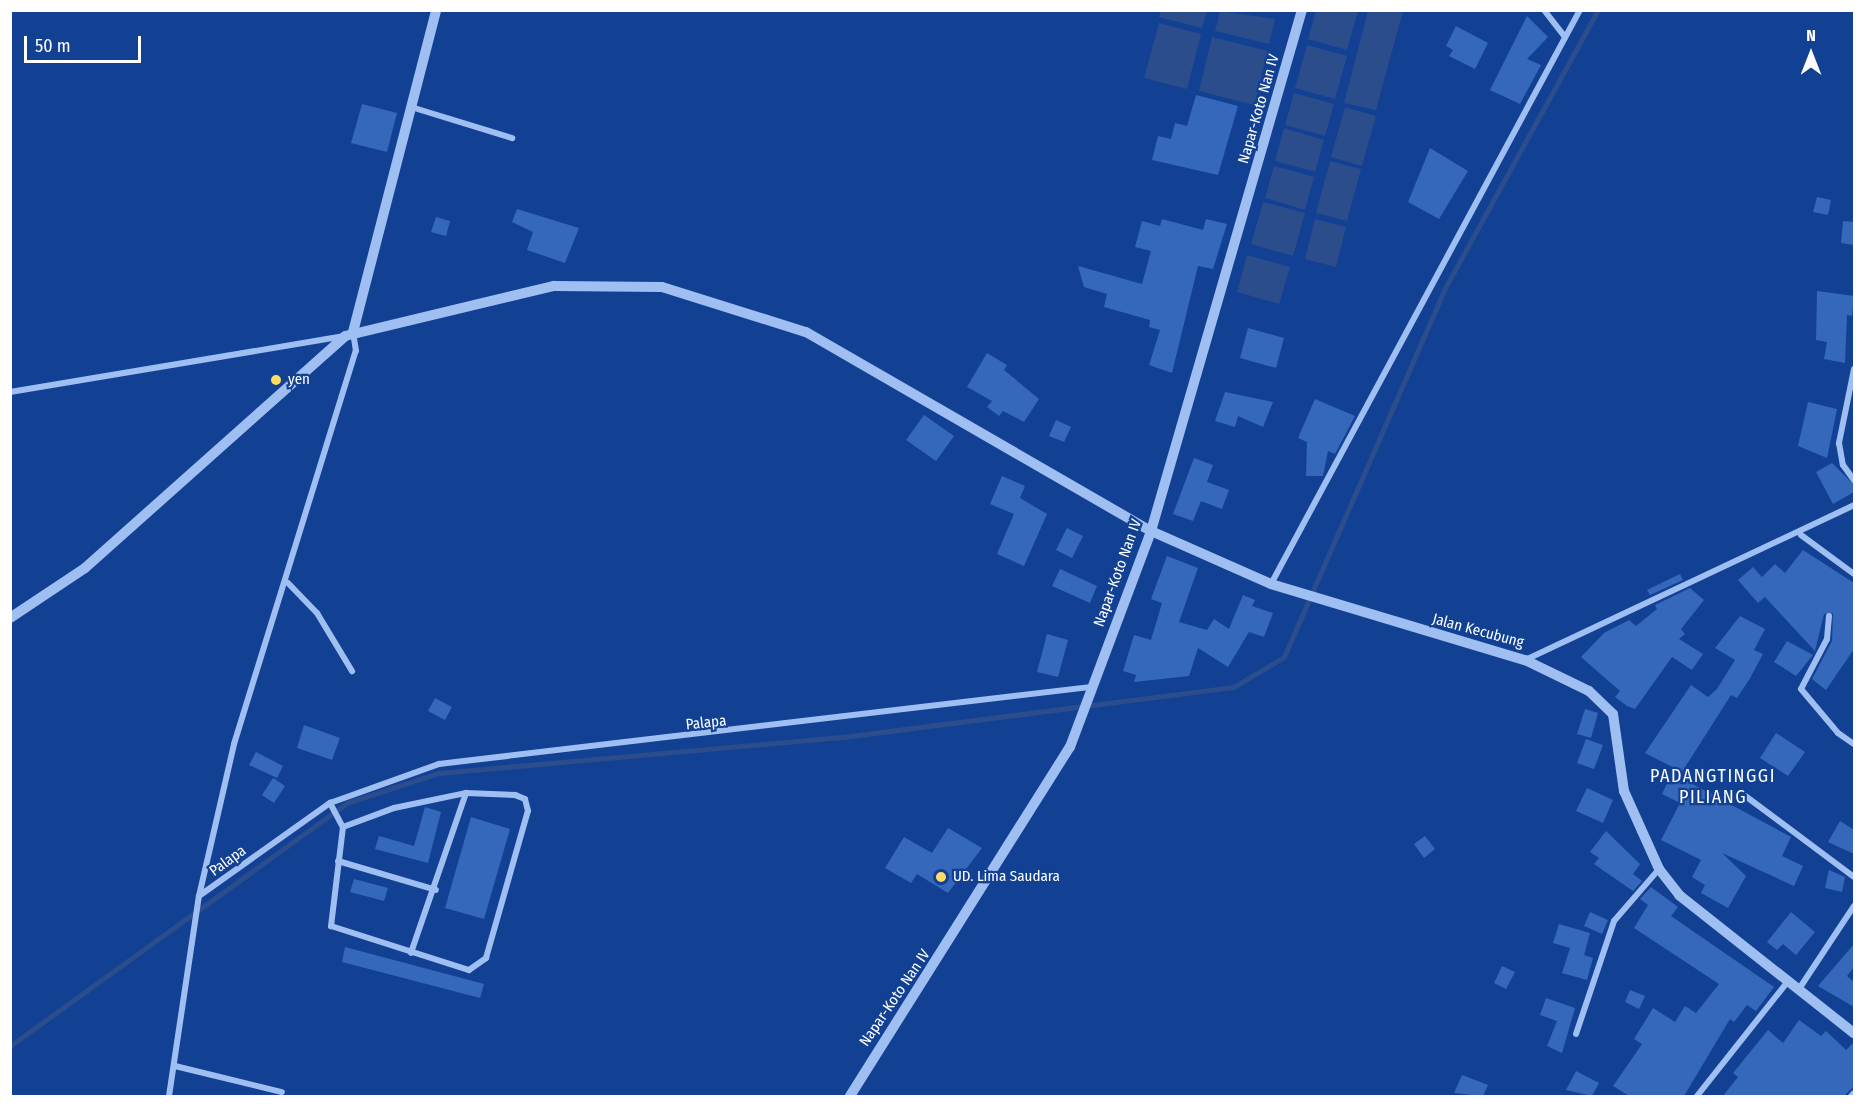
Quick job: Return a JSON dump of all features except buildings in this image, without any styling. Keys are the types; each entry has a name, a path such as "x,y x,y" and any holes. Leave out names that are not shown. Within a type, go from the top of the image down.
{"street":[{"path":"10,618 85,568 349,334 435,10"},
{"name":"Napar-Koto Nan IV","path":"850,1096 978,901 1070,747 1151,531 1302,10"},
{"path":"1544,10 1565,38"},
{"path":"1271,584 1580,10"},
{"path":"411,107 512,138"},
{"name":"Jalan Kecubung","path":"349,334 565,284 625,283 711,299 806,332 864,361 1151,531 1271,584 1318,602 1525,660 1801,535 1854,505"},
{"path":"10,392 349,334"},
{"path":"169,1096 197,923 198,899 234,744 288,583 356,351 349,334"},
{"path":"1854,369 1839,443 1843,465 1854,480"},
{"path":"1801,535 1854,574"},
{"path":"288,583 317,613 352,671"},
{"path":"1829,616 1827,639 1801,689 1838,733 1854,744"},
{"path":"1525,660 1589,691 1613,714 1624,791 1659,869 1710,923 1854,1033"},
{"name":"Palapa","path":"198,899 332,806 439,764 1090,690"},
{"path":"332,806 343,827 332,926 469,970 486,958 528,812 525,799 514,795 466,793 394,808 343,827"},
{"path":"411,953 436,890 466,793"},
{"path":"1744,795 1854,877"},
{"path":"338,861 436,890"},
{"path":"1576,1034 1614,921 1659,869"},
{"path":"1799,989 1854,906"},
{"path":"1697,1096 1788,981"},
{"path":"175,1066 282,1092"},
{"path":"1851,1096 1854,1093"}],"water":[{"path":"1161,10 1207,11 1202,28 1159,17"},
{"path":"1220,11 1275,19 1269,44 1215,31"},
{"path":"1316,11 1358,11 1347,50 1308,39"},
{"path":"1368,11 1403,11 1376,110 1344,103"},
{"path":"1159,23 1201,34 1187,89 1144,78"},
{"path":"1212,37 1268,51 1254,105 1199,91"},
{"path":"1307,45 1347,56 1335,99 1295,88"},
{"path":"1294,93 1334,104 1325,136 1285,125"},
{"path":"1345,107 1376,116 1362,166 1331,157"},
{"path":"1284,128 1324,140 1315,172 1275,161"},
{"path":"1330,161 1361,169 1347,221 1316,213"},
{"path":"1274,166 1314,177 1305,210 1265,198"},
{"path":"1263,202 1305,213 1293,256 1251,244"},
{"path":"1315,219 1346,227 1336,267 1305,259"},
{"path":"1247,255 1290,267 1279,304 1237,292"}],"waterway":[{"path":"10,1046 347,803 439,773 843,737 1234,687 1284,657 1444,290 1598,10"}],"place":[{"name":"yen","path":"276,380"},
{"name":"UD. Lima Saudara","path":"941,877"}],"district":[{"name":"PADANGTINGGI PILIANG","path":"1713,787"}]}
